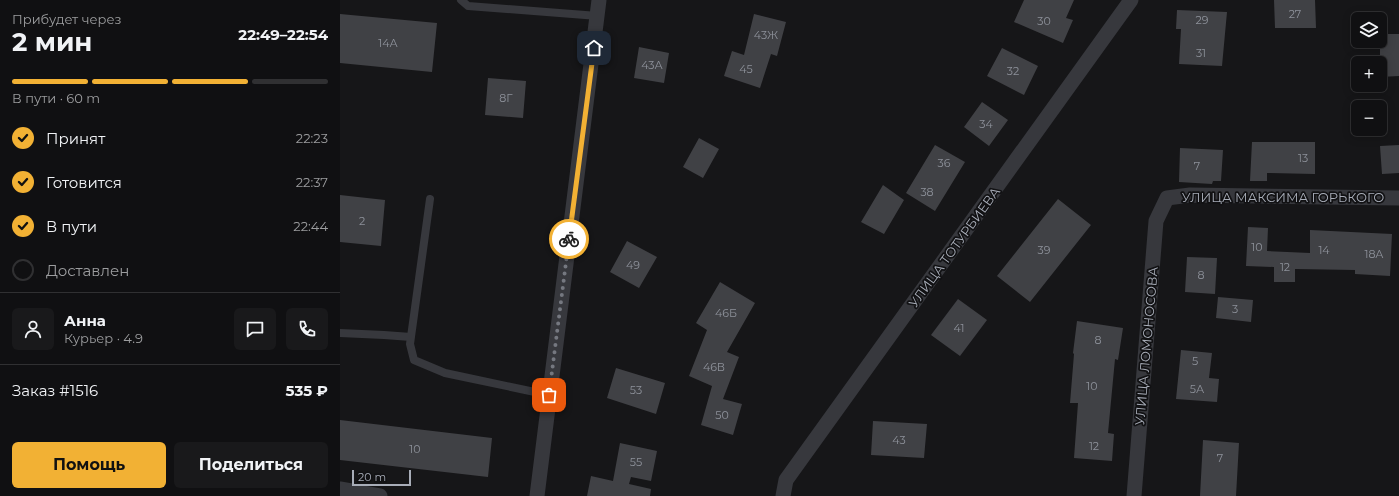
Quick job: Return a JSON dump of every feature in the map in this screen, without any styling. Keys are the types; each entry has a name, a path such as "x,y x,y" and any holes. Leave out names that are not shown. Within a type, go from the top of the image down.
{"street":[{"path":"537,496 599,0"},
{"name":"УЛИЦА ТОТУРБИЕВА","path":"783,496 786,480 1131,0"},
{"name":"УЛИЦА МАКСИМА ГОРЬКОГО","path":"1166,198 1190,195 1399,198"},
{"name":"УЛИЦА ЛОМОНОСОВА","path":"1134,496 1156,221 1166,198"},
{"path":"340,489 380,496"}],"lane":[{"path":"461,0 468,6 598,16"},
{"path":"430,199 411,338 411,351 414,360 445,373 549,395"},
{"path":"340,333 384,334 411,338"}],"building":[{"path":"1024,0 1074,0 1066,18 1073,20 1063,43 1014,22"},
{"path":"1274,0 1315,0 1316,28 1275,28"},
{"path":"1177,10 1227,12 1222,66 1179,64 1181,29 1176,29"},
{"path":"340,14 437,23 432,72 340,63"},
{"path":"754,14 786,22 777,56 771,54 760,88 724,76 732,51 744,55"},
{"path":"1387,34 1399,34 1399,76 1387,77 1387,56 1380,56 1380,48 1387,48"},
{"path":"639,47 669,53 664,83 634,78"},
{"path":"1002,48 1038,66 1024,95 987,76"},
{"path":"488,78 526,81 523,118 485,115"},
{"path":"982,102 1008,120 989,146 964,127"},
{"path":"699,138 719,149 703,178 683,167"},
{"path":"1252,142 1315,142 1315,174 1267,173 1267,181 1250,181"},
{"path":"935,145 965,162 935,211 906,193"},
{"path":"1399,145 1399,173 1382,174 1380,146"},
{"path":"1180,148 1223,150 1221,181 1213,181 1212,184 1179,182"},
{"path":"883,185 904,200 884,234 861,222"},
{"path":"340,195 385,200 381,246 340,242"},
{"path":"1058,199 1091,225 1030,302 997,276"},
{"path":"1248,227 1268,228 1267,251 1310,253 1310,230 1392,234 1390,276 1355,274 1355,270 1295,269 1295,282 1274,282 1274,267 1246,266"},
{"path":"627,241 657,257 639,288 610,272"},
{"path":"1187,257 1217,258 1215,294 1185,292"},
{"path":"720,282 755,303 727,352 739,357 723,399 742,404 733,435 701,425 712,386 689,376 707,330 696,323"},
{"path":"1218,297 1253,300 1251,322 1216,318"},
{"path":"958,299 987,320 960,356 931,335"},
{"path":"1077,321 1123,328 1118,360 1115,359 1108,433 1114,434 1112,461 1074,458 1078,403 1070,403 1073,353"},
{"path":"1181,350 1212,353 1209,378 1219,379 1217,402 1176,399"},
{"path":"616,368 665,383 656,414 607,398"},
{"path":"340,420 492,438 488,477 340,460"},
{"path":"873,421 927,424 924,458 871,455"},
{"path":"1203,440 1239,443 1236,496 1200,496"},
{"path":"620,443 657,451 651,481 631,477 629,484 651,489 650,496 587,496 591,476 613,481"}],"way so far":[{"path":"549,395 569,239"}],"route":[{"path":"569,239 594,48"}]}
